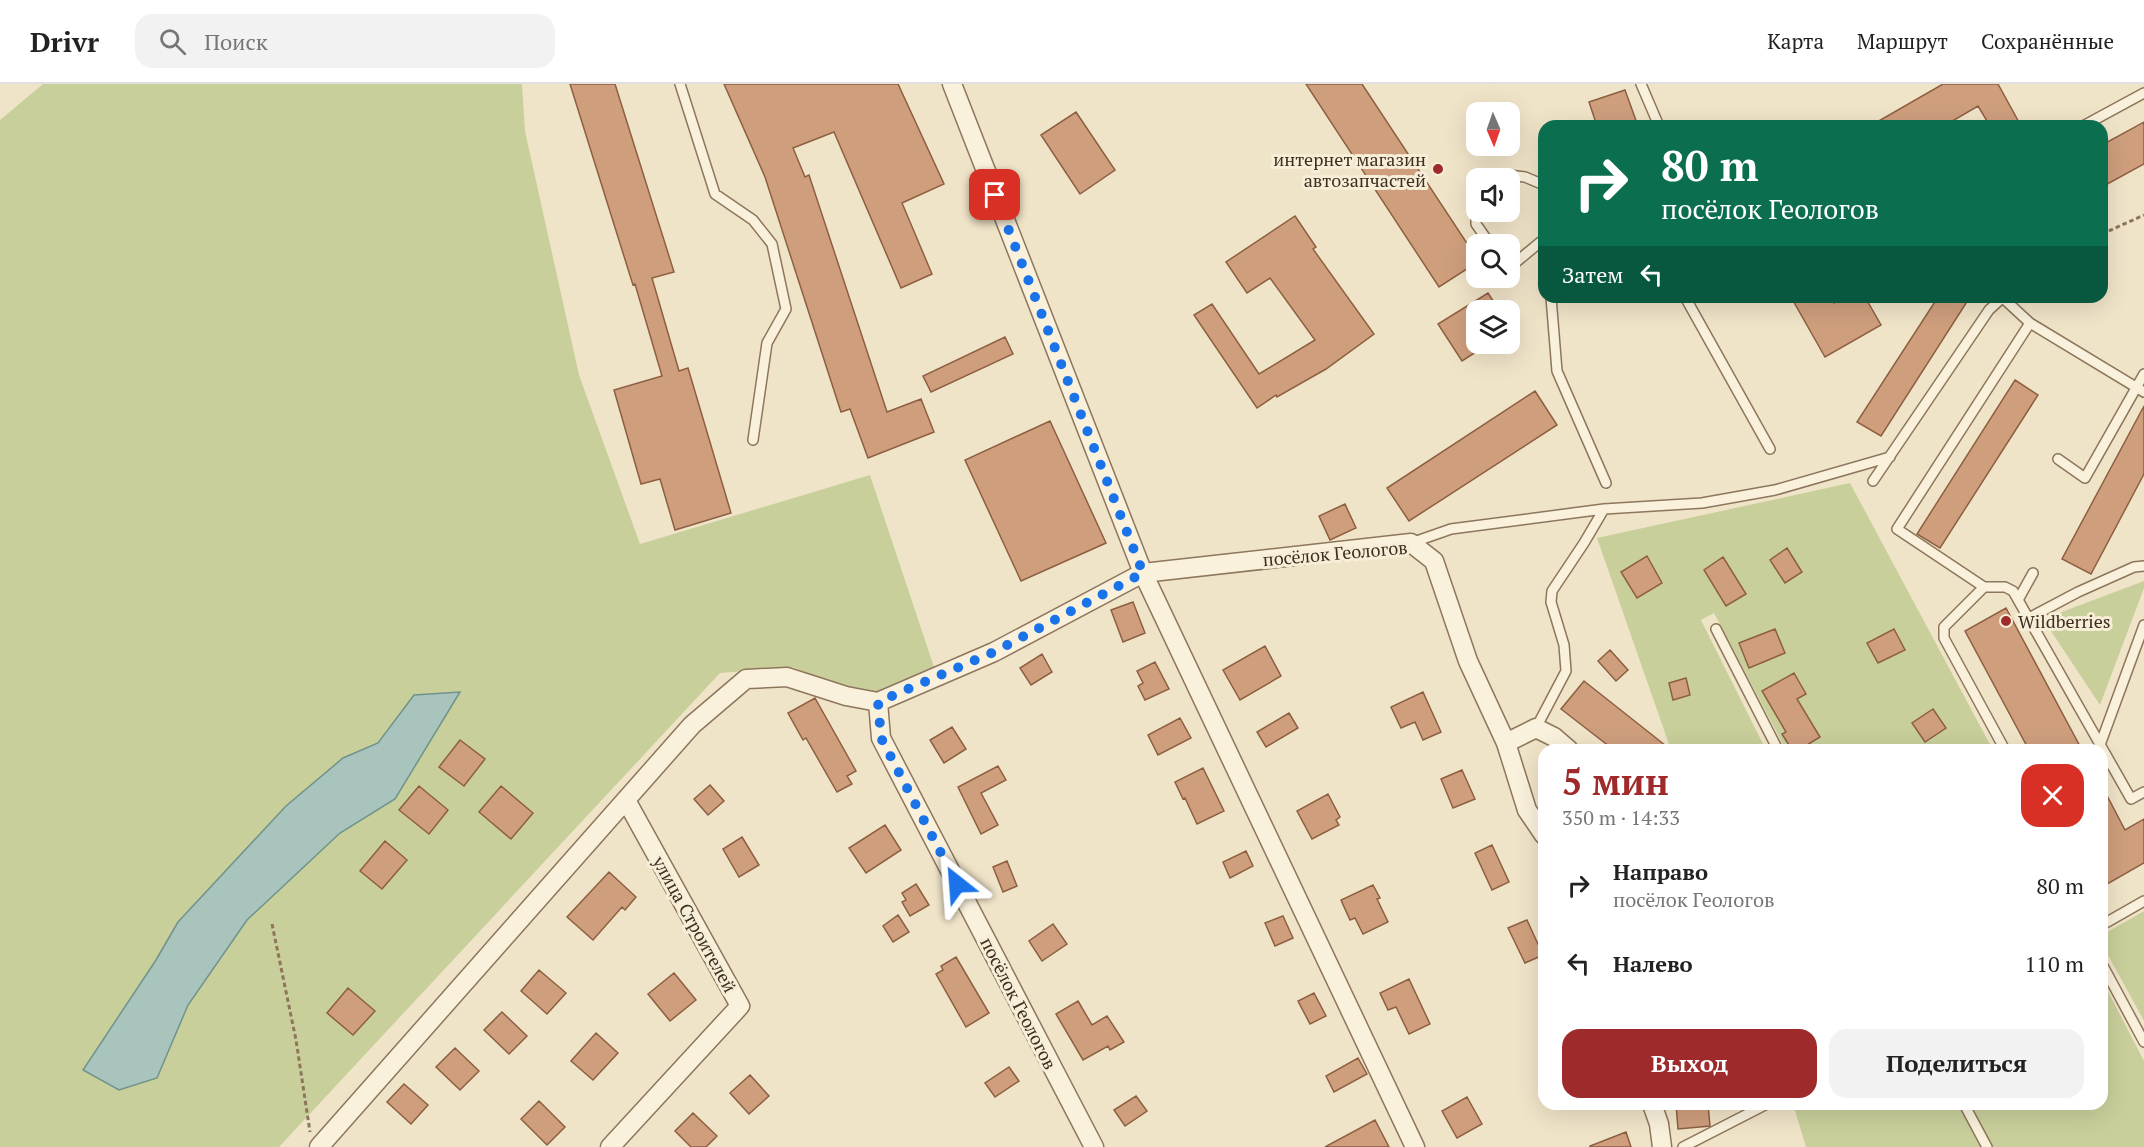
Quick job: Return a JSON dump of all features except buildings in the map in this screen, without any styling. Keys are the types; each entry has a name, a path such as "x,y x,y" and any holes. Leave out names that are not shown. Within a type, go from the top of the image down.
{"street":[{"path":"952,84 1143,573 1415,1147"},
{"name":"посёлок Геологов","path":"1094,1147 881,738 878,702 994,652 1143,573 1411,543 1434,561 1468,661 1506,743 1527,810 1538,826"},
{"path":"315,1142 568,866 692,725 747,679 787,677 846,696 878,702"},
{"path":"1506,743 1536,728 1562,744"},
{"name":"улица Строителей","path":"610,1147 740,1006 626,800"},
{"path":"1656,1110 1662,1147"}],"lane":[{"path":"680,84 715,194 753,220 772,244 786,309 766,343 753,440"},
{"path":"1641,84 1656,120"},
{"path":"2094,120 2144,93"},
{"path":"1520,176 1538,182"},
{"path":"1520,259 1538,244"},
{"path":"1551,303 1557,371 1606,483"},
{"path":"1688,303 1770,449"},
{"path":"1873,481 1989,310 1997,303"},
{"path":"2009,303 2030,323 2140,389"},
{"path":"2030,323 1897,529 1984,587 2004,587 2013,591 2099,744"},
{"path":"2058,459 2085,478 2140,389 2144,374"},
{"path":"1411,543 1451,528 1604,509 1702,503 1775,490 1890,457"},
{"path":"1536,728 1566,671 1564,645 1551,602 1552,591 1604,509"},
{"path":"2029,618 2126,570 2144,566"},
{"path":"2018,600 2033,573"},
{"path":"1984,587 1949,619 1944,627 1944,638 2002,744"},
{"path":"2100,744 2144,625"},
{"path":"1716,629 1775,744"},
{"path":"2108,759 2131,799 2144,792"},
{"path":"2108,922 2144,901"},
{"path":"2108,975 2144,1042"},
{"path":"1683,1147 1746,1110"},
{"path":"1967,1110 1988,1147"}],"path":[{"path":"2108,231 2144,215"},
{"path":"272,924 315,1142"}],"green space":[{"path":"43,84 522,84 525,131 579,375 640,544 870,475 937,676 864,697 793,667 720,673 279,1147 0,1147 0,120"},
{"path":"1850,483 1990,744 1783,744 1714,613 1701,620 1763,744 1669,744 1597,538"},
{"path":"2144,581 2144,588 2100,705 2043,619"},
{"path":"2144,911 2144,1021 2108,955 2108,932"},
{"path":"2108,992 2144,1061 2144,1147 1806,1147 1795,1110 2108,1110"}],"water":[{"path":"460,692 395,799 340,833 247,920 188,1005 157,1078 119,1090 83,1070 156,960 178,922 286,806 343,758 378,743 414,695"}],"place":[{"name":"интернет магазин автозапчастей","path":"1438,169"},
{"name":"Wildberries","path":"2006,621"}],"route":[{"path":"957,884 881,738 878,702 994,652 1143,573 995,195"}]}
